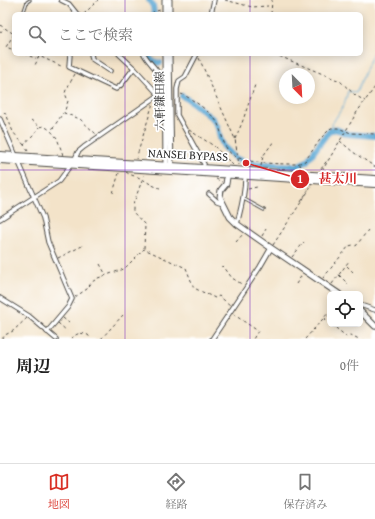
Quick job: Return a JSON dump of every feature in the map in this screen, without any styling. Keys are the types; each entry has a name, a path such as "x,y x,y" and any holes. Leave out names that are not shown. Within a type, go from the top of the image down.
{"highway":[{"name":"NANSEI BYPASS","path":"0,155 18,158 73,162 169,168 229,169 375,179"},
{"name":"NANSEI BYPASS","path":"0,160 18,158"},
{"name":"NANSEI BYPASS","path":"229,169 313,183 375,184"}],"main road":[{"path":"165,0 165,12"},
{"path":"169,0 169,12"},
{"name":"六軒鎌田線","path":"165,56 169,168"},
{"name":"六軒鎌田線","path":"169,168 170,56"},
{"path":"229,169 226,184 221,190 220,197 230,217 259,240 335,291"},
{"path":"363,314 375,326"}],"street":[{"path":"62,0 69,4 75,12"},
{"path":"211,12 214,0"},
{"path":"70,56 68,66 116,89 134,68"},
{"path":"91,56 92,59 110,71"},
{"path":"121,56 159,95"},
{"path":"0,219 59,180 65,174 78,152 161,93 161,80 158,72 146,56"},
{"path":"196,56 185,77 178,81 176,89 177,115 204,164"},
{"path":"0,118 43,218 48,242 72,299 68,307 48,332"},
{"path":"0,128 2,124"},
{"path":"237,224 244,200 245,179"},
{"path":"209,194 217,201 223,203"},
{"path":"212,339 247,288 271,248"},
{"path":"0,298 29,316 56,339"},
{"path":"363,305 375,310"}],"lane":[{"path":"24,12 27,2 30,0"},
{"path":"244,200 264,210"}],"path":[{"path":"86,12 98,0"},
{"path":"225,0 252,7 268,6"},
{"path":"271,12 272,0"},
{"path":"154,12 161,9"},
{"path":"0,25 12,33"},
{"path":"0,33 4,28"},
{"path":"12,37 6,47 12,49"},
{"path":"30,56 38,59"},
{"path":"35,65 39,56 61,66"},
{"path":"198,56 235,139 239,166"},
{"path":"279,56 340,81 355,95 365,101"},
{"path":"51,130 64,113 68,101 65,93 76,71"},
{"path":"235,139 255,85"},
{"path":"321,170 375,87"},
{"path":"180,93 187,95 217,122 228,150 247,162 289,164 305,161 322,137 331,128 351,133 375,134"},
{"path":"135,160 153,104 152,100"},
{"path":"4,112 13,132 28,151"},
{"path":"64,113 80,119 99,137"},
{"path":"31,120 40,127 44,126 51,130 57,138 63,156"},
{"path":"183,124 214,146 232,163 229,169"},
{"path":"24,145 40,127"},
{"path":"261,167 263,156 274,140"},
{"path":"340,141 375,167"},
{"path":"300,163 302,170"},
{"path":"113,193 120,171"},
{"path":"126,172 127,174 143,179 153,186 160,188"},
{"path":"72,299 87,289 92,282 98,278 124,269 144,249 145,225 133,212 133,205 145,172"},
{"path":"299,204 305,198 313,183"},
{"path":"271,248 313,183"},
{"path":"245,190 256,188"},
{"path":"259,240 266,229"},
{"path":"236,242 246,230"},
{"path":"320,281 349,246 356,246 368,230"},
{"path":"291,262 291,259 304,242"},
{"path":"55,259 84,245"},
{"path":"144,249 186,268 194,288 215,298 219,296 234,307"},
{"path":"329,287 349,262"},
{"path":"100,264 106,275"},
{"path":"346,265 353,272"},
{"path":"220,266 224,266 232,278 247,288"},
{"path":"296,284 305,271"},
{"path":"339,274 348,285"},
{"path":"231,312 258,331 253,339"},
{"path":"305,339 327,314"},
{"path":"101,339 123,315"},
{"path":"2,339 29,316"},
{"path":"61,316 69,324"},
{"path":"56,322 67,331"},
{"path":"335,327 347,337 351,335 359,339"},
{"path":"71,339 76,333 88,335 91,339"}],"waterway":[{"path":"149,0 153,6 154,12"},
{"path":"334,129 332,124 344,105 348,91 356,93 375,48"},
{"path":"148,56 152,61 160,63"},
{"path":"182,96 213,119 218,128 224,147 235,158 246,163 297,166 307,161 326,135 334,129 348,134 375,136"}],"place":[{"name":"甚太川","path":"246,163"}]}
